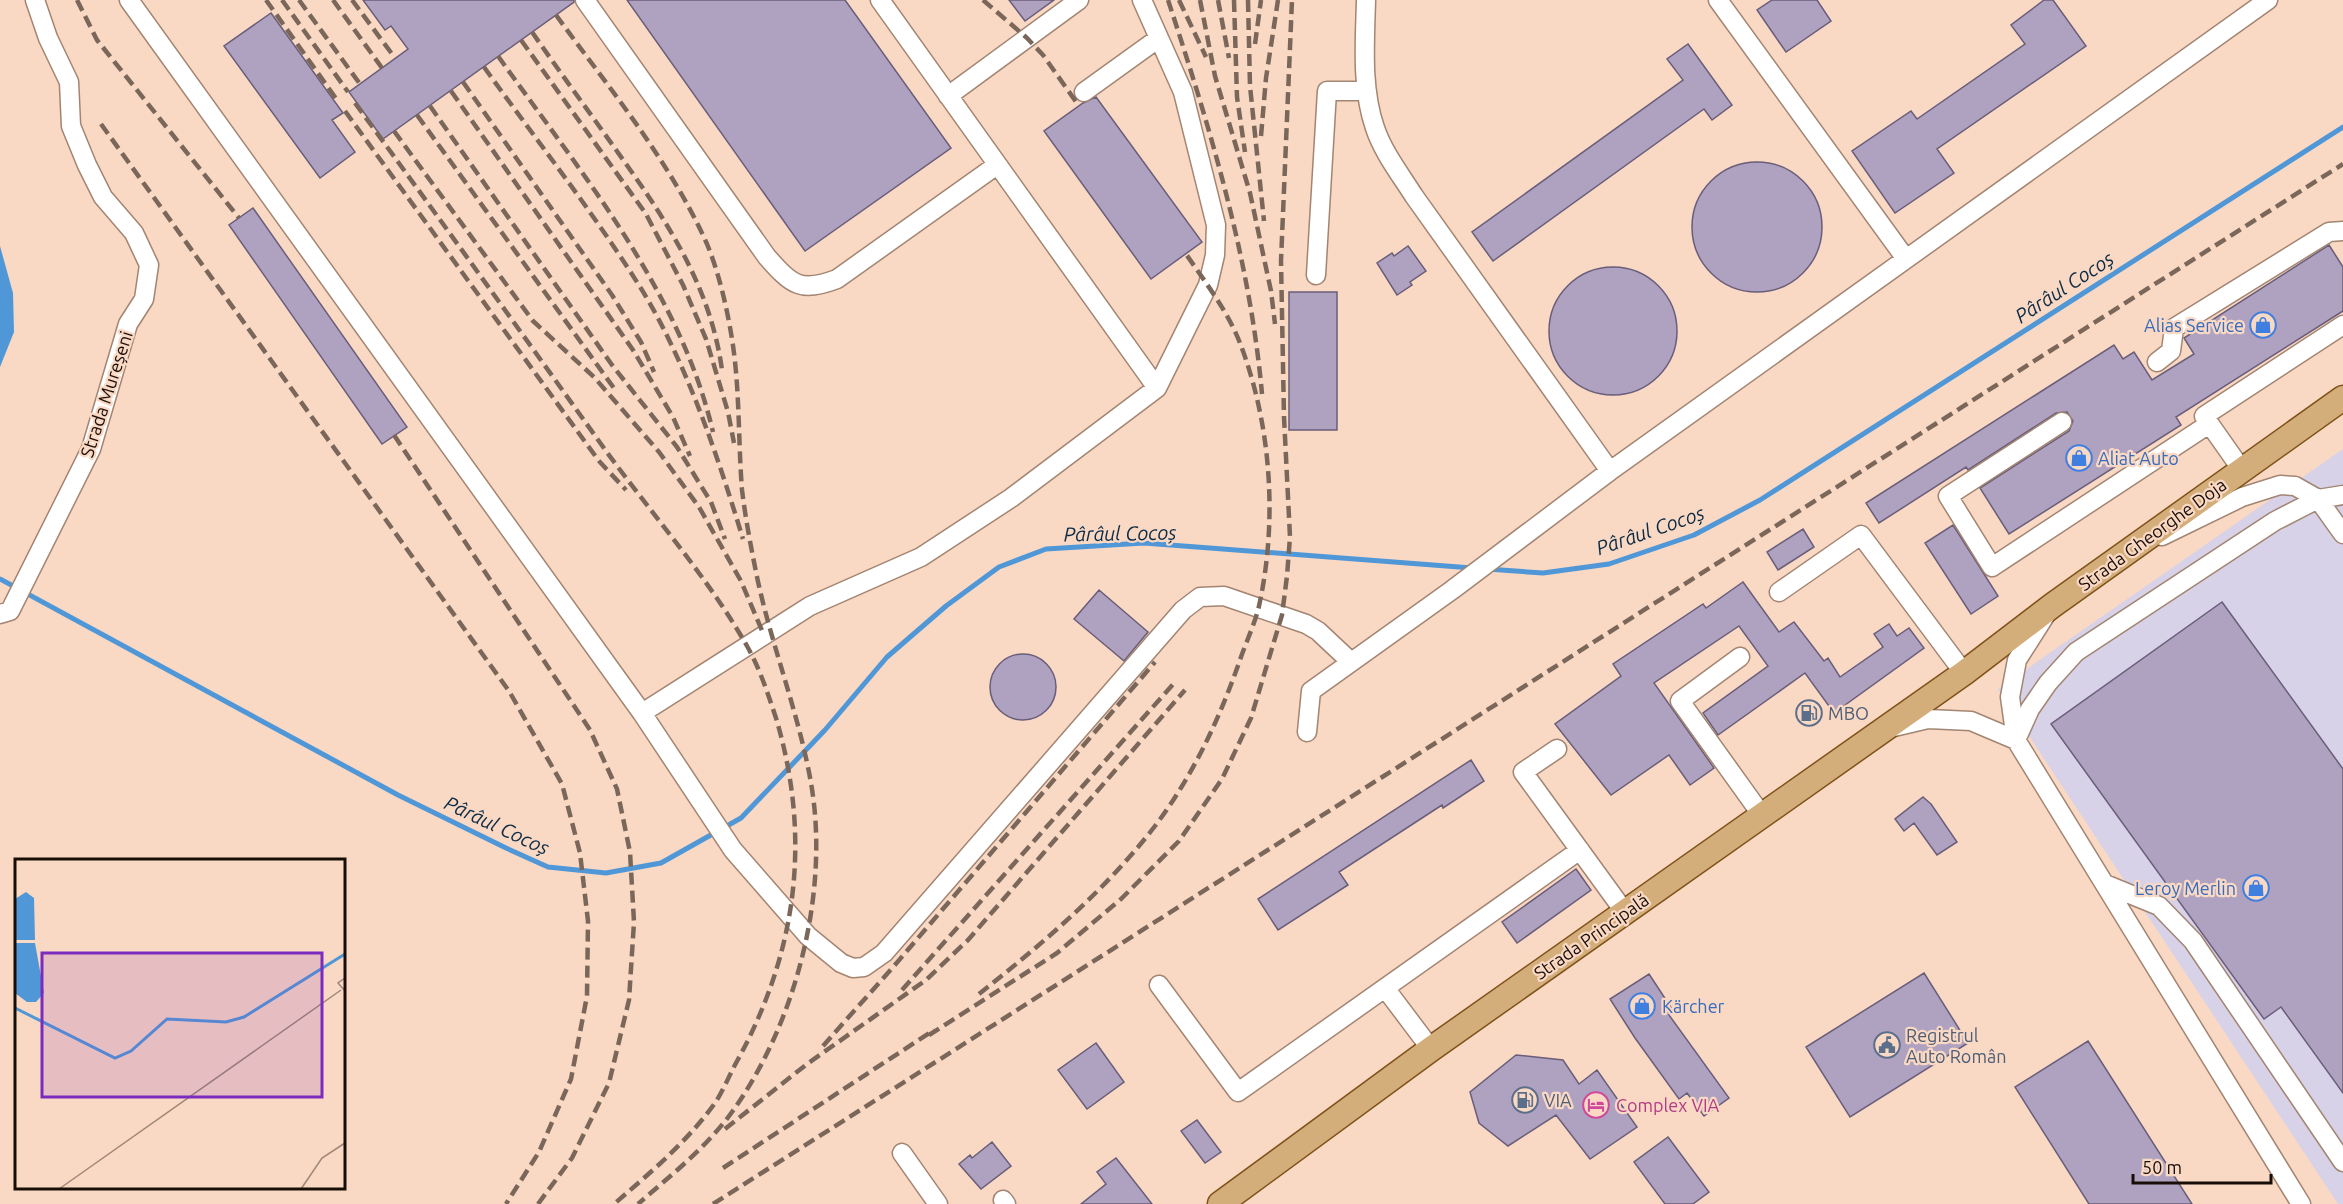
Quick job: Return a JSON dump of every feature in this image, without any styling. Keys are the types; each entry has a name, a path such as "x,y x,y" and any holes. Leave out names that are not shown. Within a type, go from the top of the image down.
{"main road":[{"name":"Strada Gheorghe Doja","path":"1964,673 2053,605 2343,398"},
{"name":"Strada Principală","path":"1231,1201 1431,1049 1880,730 1964,673"}],"street":[{"name":"Strada Mureșeni","path":"5,613 38,559 92,449 128,324 144,299 149,265 134,233 103,197 87,165 71,126 69,82 48,38 35,0"},
{"path":"129,0 642,713 733,850 808,936 841,963 853,968 864,967 884,954 1191,602 1200,597 1224,596 1294,619 1318,631 1351,662"},
{"path":"585,0 767,257 781,273 798,285 817,287 837,279 997,165"},
{"path":"880,0 1157,388"},
{"path":"948,96 1079,0"},
{"path":"642,713 810,606 921,557 1011,498 1157,388 1208,285 1215,255 1216,225 1183,92 1142,0"},
{"path":"1366,0 1366,91 1375,128 1390,159 1610,471"},
{"path":"1718,0 1906,259"},
{"path":"1307,732 1311,691 1452,590 1610,471 2268,0"},
{"path":"1084,92 1159,38"},
{"path":"1316,275 1327,91 1366,91"},
{"path":"2157,362 2171,351 2174,328 2329,231 2343,231"},
{"path":"2242,470 2204,416 2343,325"},
{"path":"2062,422 1948,496 1992,567 2209,424"},
{"path":"2132,549 2204,517 2242,497 2280,485 2295,486 2318,499 2343,534"},
{"path":"2016,740 2030,709 2048,683 2076,652 2275,521 2318,499 2343,495"},
{"path":"1779,592 1861,535 1964,673"},
{"path":"2053,605 2017,660 2010,698 2016,740 2301,1204"},
{"path":"1740,657 1680,700 1761,814"},
{"path":"1880,730 1928,719 1971,721 2016,740"},
{"path":"1557,749 1523,772 1624,911"},
{"path":"1159,985 1238,1092 1580,850"},
{"path":"2105,884 2159,906 2193,942 2343,1162"},
{"path":"1385,988 1431,1049"},
{"path":"902,1153 938,1204"}],"shaded area":[{"path":"2343,449 2343,1204 2338,1204 1998,689"}],"water":[{"path":"0,246 13,293 14,332 0,367"}],"building":[{"path":"363,0 574,0 574,2 383,139 349,92 408,49 391,26 385,30"},
{"path":"627,0 845,0 951,148 805,251"},
{"path":"1009,0 1054,0 1025,21"},
{"path":"1772,0 1817,0 1831,21 1786,52 1757,10"},
{"path":"2044,0 2053,0 2086,46 1937,149 1954,173 1895,213 1852,151 1911,111 1917,119 2025,44 2011,25"},
{"path":"271,13 343,113 332,120 355,152 320,178 224,46"},
{"path":"1688,44 1732,105 1712,120 1704,109 1493,261 1472,232 1683,80 1667,59"},
{"path":"1096,97 1202,242 1151,279 1044,131 1083,103"},
{"path":"1757,162 1782,167 1803,181 1817,202 1822,227 1817,252 1803,273 1782,287 1757,292 1732,287 1711,273 1697,252 1692,227 1697,202 1711,181 1732,167"},
{"path":"253,208 407,427 382,444 229,225"},
{"path":"2329,245 2343,267 2343,311 2176,417 2181,425 2009,534 1980,488 2069,431 2073,421 2067,412 2056,413 1968,470 1966,467 1879,523 1866,503 2114,345 2123,359 2134,352 2152,380 2194,354 2184,338"},
{"path":"1408,246 1426,271 1410,282 1412,285 1397,295 1377,263 1392,253 1394,256"},
{"path":"1613,267 1638,272 1658,286 1672,306 1677,331 1672,356 1658,376 1638,390 1613,395 1588,390 1568,376 1554,356 1549,331 1554,306 1568,286 1588,272"},
{"path":"1289,292 1337,292 1337,430 1289,430"},
{"path":"1953,525 1998,596 1971,614 1925,543"},
{"path":"1803,529 1814,547 1778,570 1767,552"},
{"path":"1743,582 1779,632 1794,622 1824,661 1828,658 1840,677 1883,647 1874,634 1889,624 1897,636 1909,628 1924,648 1834,713 1805,673 1718,735 1703,713 1768,666 1739,626 1654,683 1714,768 1690,785 1669,755 1611,795 1555,724 1621,676 1613,664 1703,604 1706,608"},
{"path":"1099,590 1148,632 1124,661 1074,619"},
{"name":"Leroy Merlin","path":"2222,602 2343,769 2343,1093 2281,1007 2264,1019 2051,724"},
{"path":"1023,654 1036,657 1046,664 1053,674 1056,687 1053,700 1046,710 1036,717 1023,720 1010,717 1000,710 993,700 990,687 993,674 1000,664 1010,657"},
{"path":"1471,760 1484,781 1443,808 1442,805 1339,872 1348,885 1278,930 1258,899"},
{"path":"1923,797 1931,804 1957,842 1937,855 1914,823 1904,831 1895,819"},
{"path":"1576,869 1591,890 1517,943 1502,922"},
{"name":"Registrul Auto Român","path":"1924,973 1968,1043 1850,1117 1806,1047"},
{"path":"1649,974 1674,1012 1669,1015 1729,1098 1704,1116 1687,1093 1679,1099 1610,999"},
{"path":"2088,1041 2192,1204 2089,1204 2015,1087"},
{"path":"1096,1043 1124,1082 1087,1109 1058,1070"},
{"name":"VIA","path":"1516,1055 1563,1060 1579,1084 1597,1070 1637,1127 1590,1159 1556,1115 1508,1146 1479,1123 1470,1092"},
{"path":"1197,1120 1221,1152 1205,1163 1181,1131"},
{"path":"1668,1137 1709,1192 1693,1204 1665,1204 1634,1162"},
{"path":"992,1142 1011,1166 981,1189 959,1164 970,1155 972,1158"},
{"path":"1116,1158 1152,1204 1081,1204 1106,1184 1097,1172"}],"waterway":[{"name":"Pârâul Cocoș","path":"1487,569 1543,573 1609,564 1694,535 1760,500 2343,127"},
{"name":"Pârâul Cocoș","path":"0,579 398,795 506,848 548,867 606,873 661,863 741,818 825,730 887,657 946,606 999,567 1046,549 1144,543 1472,568"}],"railway":[{"path":"77,0 97,40 239,218"},
{"path":"266,0 337,100"},
{"path":"282,0 348,92"},
{"path":"299,0 360,84"},
{"path":"333,0 382,68"},
{"path":"352,0 395,58"},
{"path":"983,0 1043,55 1079,106"},
{"path":"1168,0 1213,145 1238,244 1248,293 1262,394"},
{"path":"1179,0 1206,57"},
{"path":"1200,0 1215,76 1250,193 1271,291 1275,324"},
{"path":"1218,0 1229,58"},
{"path":"1234,0 1237,97 1245,152"},
{"path":"1248,0 1250,86 1264,221"},
{"path":"1255,44 1261,0"},
{"path":"1261,136 1266,78 1278,0"},
{"path":"929,1035 1057,953 1121,899 1179,841 1222,779 1251,718 1282,615 1290,537 1284,417 1281,261 1292,0"},
{"path":"556,15 657,154 692,213 715,267 728,315 735,358 742,490 749,538 761,594 805,755 816,825 816,868 803,955 790,998 774,1038 755,1077 722,1125 688,1161 638,1204"},
{"path":"532,32 633,173 667,225 696,280 707,308 722,370"},
{"path":"521,40 646,214 683,285 706,339 728,412 734,443"},
{"path":"498,56 594,189 652,282 677,330 698,380 713,432"},
{"path":"484,67 605,233 658,319 700,412 743,539"},
{"path":"463,82 612,295 641,342 654,372"},
{"path":"451,91 633,350 673,417 690,456"},
{"path":"355,103 606,451 698,571 732,621 752,655 763,682 776,718 787,763 794,807 795,851 792,895 785,937 773,980 757,1022 715,1103 668,1157 614,1204"},
{"path":"430,106 612,365 677,447 711,502 725,539"},
{"path":"345,111 599,461 626,490"},
{"path":"417,115 616,391"},
{"path":"101,124 509,691 562,784 580,853 588,921 587,996 571,1079 539,1152 506,1204"},
{"path":"394,131 533,321 594,377 659,452 699,507 741,581 763,633"},
{"path":"713,1204 2343,164"},
{"path":"979,994 1072,916 1115,873 1155,826 1182,786 1205,745 1224,702 1257,612 1265,573 1270,506 1265,439 1259,406 1235,331 1186,254"},
{"path":"394,435 590,730 617,789 630,852 634,922 629,1000 609,1083 572,1158 538,1204"},
{"path":"823,1046 1155,662"},
{"path":"902,990 1175,682"},
{"path":"725,1129 807,1064 926,980 968,940 1185,690"},
{"path":"723,1168 934,1030"}],"place":[{"name":"Alias Service","path":"2263,325"},
{"name":"Aliat Auto","path":"2079,458"},
{"name":"MBO","path":"1809,713"},
{"name":"Leroy Merlin","path":"2256,888"},
{"name":"Kärcher","path":"1642,1006"},
{"name":"Registrul Auto Român","path":"1887,1045"},
{"name":"VIA","path":"1525,1100"},
{"name":"Complex VIA","path":"1596,1105"}]}
